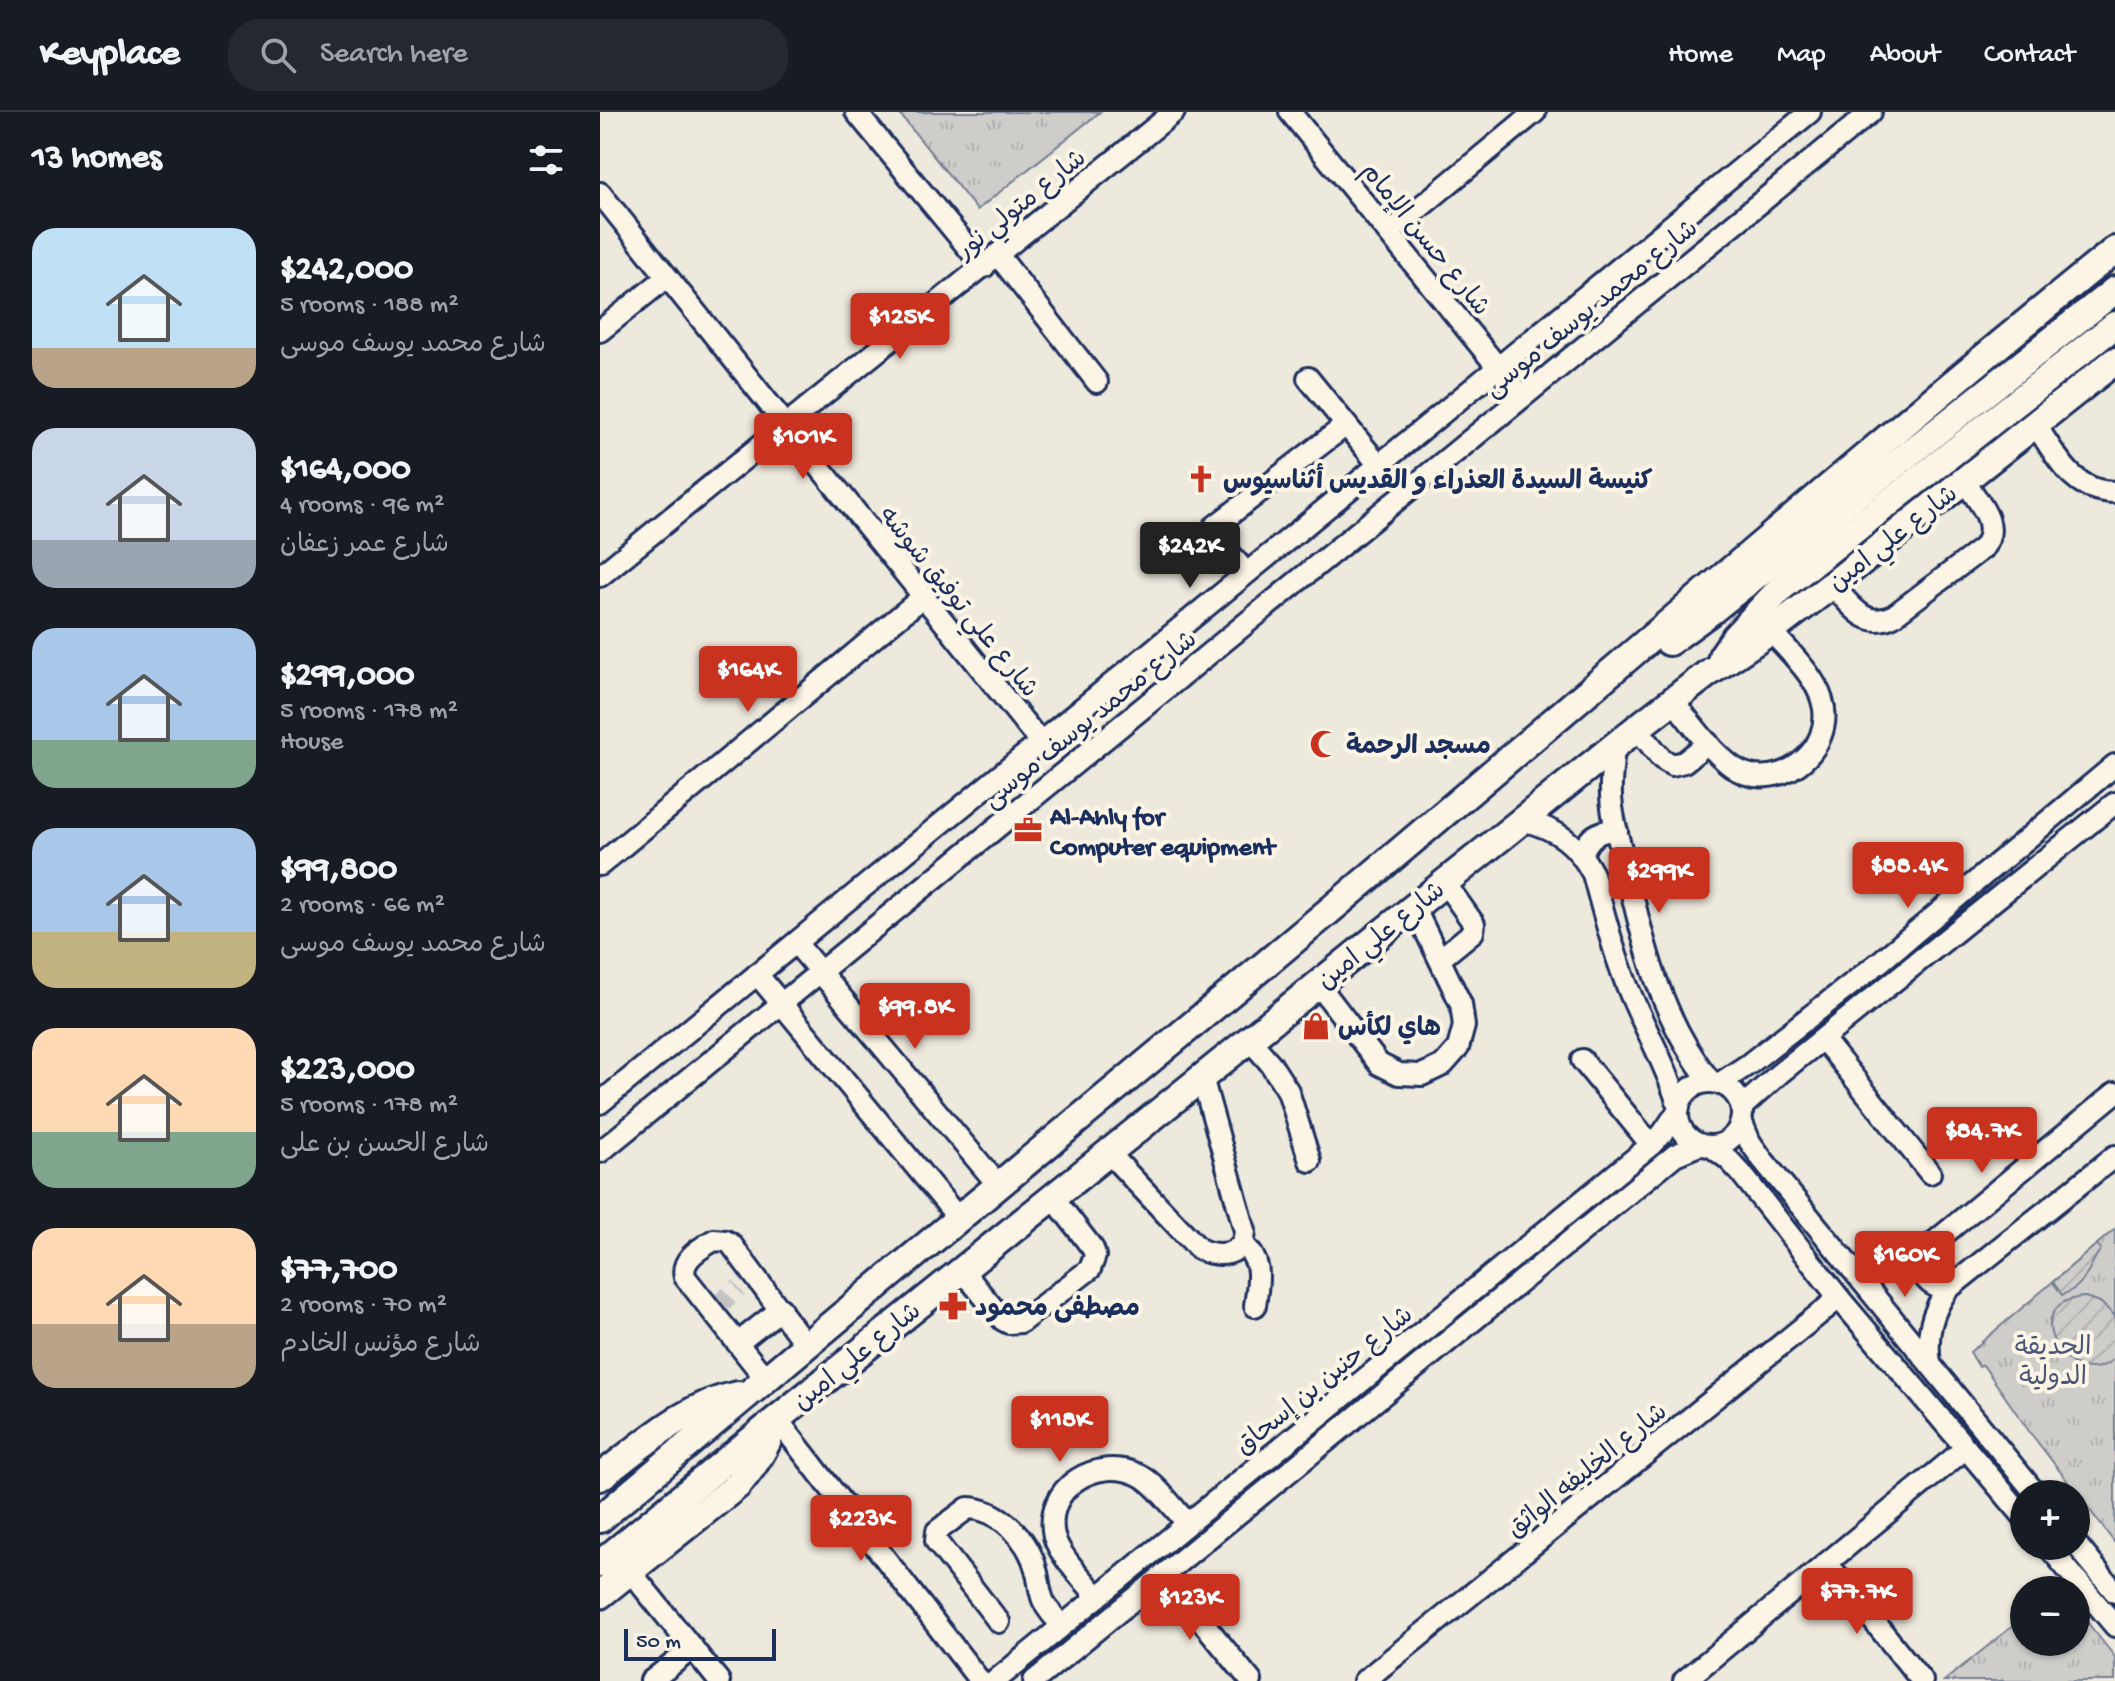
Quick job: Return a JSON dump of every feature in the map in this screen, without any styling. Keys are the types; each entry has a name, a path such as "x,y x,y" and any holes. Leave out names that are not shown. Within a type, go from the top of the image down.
{"main road":[{"name":"شارع علي امين","path":"600,1477 696,1408 756,1386 1308,928 1959,376 2115,250"},
{"path":"1604,678 1666,644 1698,621 2115,290"},
{"path":"1707,674 1735,637 1782,587 2115,325"},
{"name":"شارع علي امين","path":"600,1595 738,1485 768,1443 777,1419 1637,728 1832,585 2115,361"},
{"path":"600,1519 756,1386"},
{"path":"600,1564 777,1419"}],"street":[{"path":"856,112 1097,382"},
{"name":"شارع متولي نور","path":"600,576 1174,112"},
{"name":"شارع حسن الإمام","path":"1290,112 1522,397"},
{"path":"1389,233 1535,112"},
{"name":"شارع محمد يوسف موسى","path":"600,1103 1810,112"},
{"name":"شارع محمد يوسف موسى","path":"600,1152 1871,112"},
{"name":"شارع علي توفيق شوشه","path":"600,193 1040,742"},
{"path":"600,331 667,277"},
{"path":"1308,378 1378,464"},
{"path":"2035,424 2079,483 2099,492 2115,492"},
{"path":"1246,573 1213,533 1214,527 1346,425"},
{"path":"1832,585 1865,618 1882,621 1983,548 1989,540 1990,522 1964,480"},
{"path":"600,865 924,596"},
{"path":"1673,701 1731,767 1754,776 1778,775 1800,765 1816,747 1824,725 1822,701 1811,679 1771,631"},
{"path":"1637,728 1661,758 1672,765 1684,762 1708,743"},
{"path":"1614,747 1610,798 1644,947 1655,980 1686,1045 1715,1082"},
{"path":"1715,1082 1763,1053 1881,961 2115,765"},
{"path":"1706,1146 1725,1143 1736,1135 1742,1115 1770,1082 2115,803"},
{"path":"1522,820 1543,825 1565,838 1593,874 1611,942 1629,991 1664,1064 1683,1132 1690,1140 1728,1159 1741,1173 1839,1298 2010,1500"},
{"path":"1582,856 1591,838 1604,831 1617,831"},
{"path":"1440,959 1475,928 1445,883"},
{"path":"1318,984 1379,1064 1399,1074 1422,1075 1443,1065 1458,1048 1464,1026 1461,1004 1414,907"},
{"path":"796,943 999,1186"},
{"path":"757,974 959,1219"},
{"path":"1249,1039 1270,1063 1288,1091 1310,1161"},
{"path":"1823,1039 1930,1173"},
{"path":"1582,1060 1651,1145"},
{"path":"1108,1152 1199,1249 1214,1254 1233,1252 1243,1244 1245,1231 1202,1077"},
{"path":"1678,1109 1690,1088 1700,1083 1715,1082 1730,1088 1738,1097 1750,1142 1762,1159 2025,1480"},
{"path":"1852,1269 1896,1265 1920,1254 2115,1093"},
{"name":"شارع حنين بن إسحاق","path":"995,1681 1651,1145 1669,1126 1678,1109"},
{"name":"شارع حنين بن إسحاق","path":"1034,1681 1675,1155 1706,1146"},
{"path":"1930,1364 1930,1325 1948,1289 2115,1156"},
{"path":"962,1270 1003,1320 1015,1323 1021,1322 1090,1269 1094,1263 1093,1249 1053,1197"},
{"path":"756,1386 738,1343 685,1277 683,1269 686,1261 710,1243 720,1240 731,1244 747,1282 781,1309 806,1345"},
{"path":"1243,1244 1250,1251 1258,1269 1255,1306"},
{"path":"1920,1254 1920,1271 1925,1279 1939,1289 1948,1289"},
{"name":"شارع الخليفه الواثق","path":"1364,1681 1839,1298"},
{"path":"738,1343 781,1309"},
{"path":"777,1419 980,1681"},
{"path":"1684,1681 1966,1448"},
{"path":"1098,1597 1062,1553 1054,1538 1053,1521 1057,1504 1066,1489 1078,1478 1093,1470 1110,1468 1143,1476 1187,1523"},
{"path":"999,1622 936,1541 937,1531 968,1508 999,1519 1018,1535 1036,1568 1044,1603 1062,1625"},
{"path":"2060,1560 2115,1626"},
{"path":"2089,1560 2115,1592"},
{"path":"1827,1563 1922,1681"},
{"path":"630,1571 719,1681"},
{"path":"1164,1575 1251,1681"},
{"path":"651,1681 693,1648"},
{"path":"1035,1648 1031,1658 1036,1666 1041,1669 1051,1667"}],"green space":[{"path":"898,112 1100,112 977,210"},
{"name":"الحديقة الدولية","path":"2115,1229 2115,1543 2090,1510 2090,1480 2067,1480 1983,1365 1979,1367 1970,1352"},
{"path":"2097,1244 2101,1249 2082,1281 2062,1295 2053,1282"},
{"path":"2085,1297 2100,1302 2115,1316 2115,1358 2097,1367 2080,1366 2066,1358 2055,1344 2050,1329 2053,1314 2064,1302"},
{"path":"2090,1626 2115,1657 2115,1681 1944,1681 2010,1628 2010,1656 2090,1656"}],"tunnel":[{"path":"714,1308 739,1288"}],"place":[{"name":"كنيسة السيدة العذراء و القديس أثناسيوس","path":"1201,479"},
{"name":"مسجد الرحمة","path":"1324,744"},
{"name":"Al-Ahly for Computer equipment","path":"1028,830"},
{"name":"هاي لكأس","path":"1316,1026"},
{"name":"مصطفى محمود","path":"953,1306"}]}
